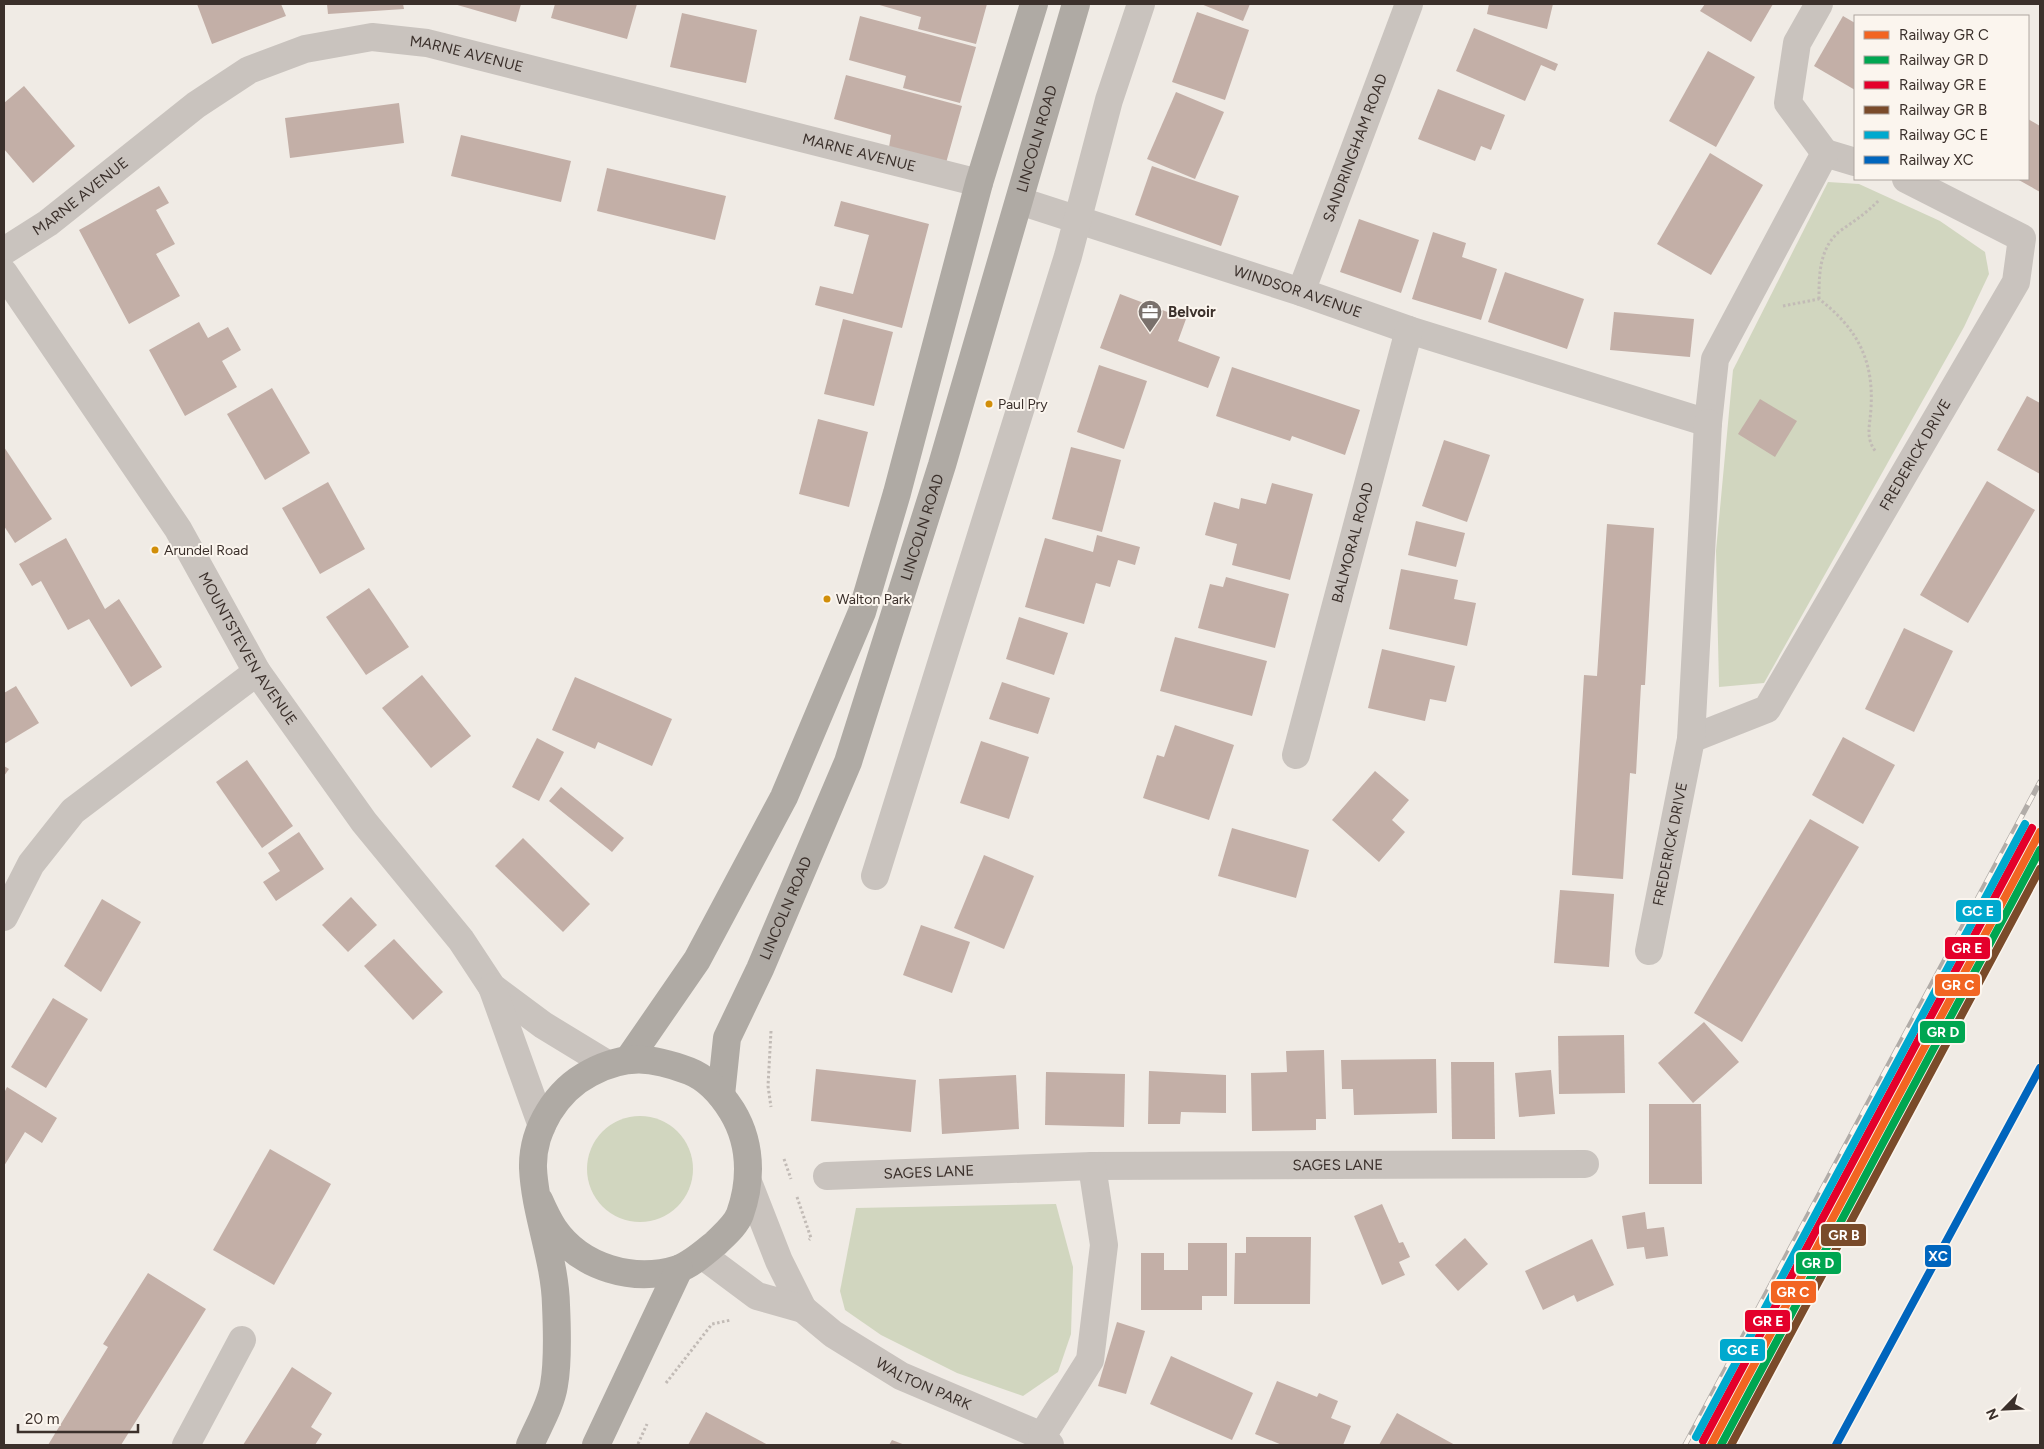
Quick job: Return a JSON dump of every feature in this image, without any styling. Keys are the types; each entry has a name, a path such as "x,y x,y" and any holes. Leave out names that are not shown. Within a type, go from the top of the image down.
{"highway":[{"path":"618,1062 697,960 784,797 862,612 897,493 979,183 1034,4"},
{"name":"LINCOLN ROAD","path":"722,1095 727,1038 760,969 848,762 942,466 1076,4"},
{"path":"530,1445 554,1384 556,1304 533,1167 538,1134 554,1104 577,1080 618,1062 662,1061 695,1073 722,1095 740,1124 748,1153 748,1182 740,1216 724,1235 702,1255 679,1269 647,1274 622,1273 599,1266 578,1254 554,1230 539,1200"},
{"path":"596,1445 679,1269"}],"street":[{"path":"874,876 1068,256 1076,219 1109,100 1141,4"},
{"name":"SANDRINGHAM ROAD","path":"1301,292 1409,4"},
{"path":"1820,4 1797,44 1788,103 1825,153 1854,162"},
{"name":"MARNE AVENUE","path":"4,251 48,223 196,105 249,70 305,49 372,37 427,43 979,183"},
{"name":"FREDERICK DRIVE","path":"1649,951 1691,739 1708,423 1715,359 1825,153"},
{"name":"FREDERICK DRIVE","path":"1691,739 1767,709 2016,282 2031,232 1908,180"},
{"name":"WINDSOR AVENUE","path":"1020,201 1576,384 1708,423"},
{"name":"MOUNTSTEVEN AVENUE","path":"4,272 178,530 257,672 364,822 461,940 492,987 542,1126"},
{"name":"BALMORAL ROAD","path":"1296,755 1409,330"},
{"path":"4,917 31,864 73,811 257,672"},
{"name":"MOUNTSTEVEN AVENUE","path":"492,987 543,1025 618,1062"},
{"name":"SAGES LANE","path":"827,1176 1092,1166 1585,1164"},
{"path":"1046,1440 1090,1360 1104,1245 1092,1166"},
{"name":"WALTON PARK","path":"748,1182 779,1261 803,1309 833,1334 901,1376 1046,1440"},
{"name":"WALTON PARK","path":"702,1255 757,1296 803,1309"},
{"path":"186,1445 242,1340"}],"path":[{"path":"1819,299 1821,261 1828,246 1838,232 1869,211 1881,198"},
{"path":"1742,308 1794,305 1819,299"},
{"path":"1819,299 1835,311 1845,322 1864,351 1870,375 1871,391 1869,443 1878,456 1902,477"},
{"path":"771,1027 768,1086 773,1115"},
{"path":"782,1151 793,1186"},
{"path":"796,1194 811,1238"},
{"path":"662,1389 712,1324 737,1318"},
{"path":"638,1445 648,1421"}],"green space":[{"path":"1828,182 1859,184 1940,221 1985,252 1989,274 1964,327 1764,683 1719,687 1716,551 1733,370"},
{"path":"640,1116 660,1120 677,1132 689,1149 693,1169 689,1189 677,1206 660,1218 640,1222 620,1218 603,1206 591,1189 587,1169 591,1149 603,1132 620,1120"},
{"path":"1056,1204 1073,1267 1071,1334 1058,1372 1023,1396 957,1373 881,1335 845,1310 840,1291 856,1208"}],"building":[{"path":"197,4 281,4 286,16 212,44"},
{"path":"327,4 403,4 404,9 328,14"},
{"path":"454,4 521,4 516,22"},
{"path":"555,4 637,4 627,39 551,18"},
{"path":"876,4 987,4 976,44 918,29 921,17"},
{"path":"1201,4 1250,4 1243,21"},
{"path":"1489,4 1553,4 1547,29 1487,14"},
{"path":"1705,4 1773,4 1751,42 1700,11"},
{"path":"1197,12 1249,30 1225,100 1172,82"},
{"path":"682,13 757,30 746,83 670,67"},
{"path":"860,16 976,47 960,103 903,88 906,76 849,60"},
{"path":"1843,16 1854,22 1854,89 1814,66"},
{"path":"1474,28 1558,64 1555,71 1541,65 1525,101 1456,71"},
{"path":"1708,51 1755,77 1716,147 1669,121"},
{"path":"846,75 962,106 946,163 889,147 891,135 834,119"},
{"path":"24,86 75,146 33,183 4,149 4,103"},
{"path":"1438,89 1505,115 1491,150 1481,146 1475,161 1418,139"},
{"path":"1176,92 1224,112 1195,179 1147,159"},
{"path":"399,103 404,143 290,158 285,118"},
{"path":"2029,120 2040,126 2040,192 2019,180 2029,180"},
{"path":"461,135 571,161 561,202 451,176"},
{"path":"1710,153 1763,185 1711,275 1657,244"},
{"path":"1152,166 1239,196 1221,246 1135,215"},
{"path":"607,168 726,196 715,240 597,211"},
{"path":"159,186 169,203 156,210 175,244 156,254 180,296 129,324 79,230"},
{"path":"841,201 929,224 902,328 815,305 820,286 853,294 869,235 834,226"},
{"path":"1359,219 1419,240 1401,293 1340,272"},
{"path":"1433,232 1466,243 1462,257 1497,269 1481,320 1412,299"},
{"path":"1505,272 1584,299 1567,349 1488,322"},
{"path":"1120,294 1186,319 1178,341 1220,357 1208,388 1100,348"},
{"path":"1614,312 1694,319 1690,357 1610,350"},
{"path":"843,319 893,332 874,406 824,394"},
{"path":"199,322 208,338 228,327 241,350 222,361 237,387 185,416 149,350"},
{"path":"1099,365 1147,381 1124,449 1077,432"},
{"path":"1232,367 1360,410 1345,455 1292,436 1290,441 1216,416"},
{"path":"272,388 310,453 265,480 227,414"},
{"path":"2027,396 2040,403 2040,474 1997,450"},
{"path":"1760,399 1797,421 1775,457 1738,434"},
{"path":"818,419 868,432 849,507 799,494"},
{"path":"1444,440 1490,455 1467,522 1422,506"},
{"path":"4,447 52,519 15,543 4,526"},
{"path":"1071,447 1121,460 1102,532 1052,519"},
{"path":"1987,481 2035,510 1968,623 1920,595"},
{"path":"328,482 365,549 320,574 282,508"},
{"path":"1272,483 1313,494 1290,580 1232,565 1237,544 1205,535 1214,502 1239,509 1241,498 1266,504"},
{"path":"1416,521 1465,533 1456,567 1408,555"},
{"path":"1607,524 1654,528 1645,685 1641,685 1636,774 1630,773 1623,879 1572,875 1584,675 1597,676"},
{"path":"1097,535 1140,547 1135,565 1118,560 1110,587 1096,583 1084,624 1025,607 1045,538 1093,552"},
{"path":"66,538 105,609 119,599 162,667 131,687 89,619 68,630 41,581 32,586 19,564"},
{"path":"1401,569 1458,580 1454,599 1476,603 1467,646 1389,629"},
{"path":"1226,577 1289,594 1275,648 1198,628 1210,584 1223,587"},
{"path":"369,588 409,647 366,675 326,617"},
{"path":"1019,617 1068,633 1054,675 1006,659"},
{"path":"1904,628 1953,651 1914,732 1865,709"},
{"path":"1175,637 1267,661 1252,716 1160,691"},
{"path":"1382,649 1455,666 1446,702 1430,699 1425,721 1368,708"},
{"path":"422,675 471,736 431,768 382,708"},
{"path":"575,677 672,719 652,766 598,742 595,749 552,730"},
{"path":"1002,682 1050,698 1038,734 989,719"},
{"path":"16,686 39,723 4,744 4,693"},
{"path":"1175,725 1234,745 1209,820 1143,798 1157,755 1164,757"},
{"path":"1843,737 1895,765 1863,824 1812,795"},
{"path":"537,738 564,752 539,801 512,787"},
{"path":"981,741 1029,757 1009,819 960,803"},
{"path":"247,760 293,826 262,848 216,782"},
{"path":"4,766 9,769 4,776"},
{"path":"1375,771 1409,800 1392,820 1405,832 1379,862 1332,820"},
{"path":"561,787 624,838 612,852 549,801"},
{"path":"1810,819 1859,847 1742,1042 1694,1013"},
{"path":"1232,828 1309,850 1296,898 1218,876"},
{"path":"299,832 324,869 276,901 263,882 280,871 268,853"},
{"path":"523,838 590,904 563,932 495,866"},
{"path":"984,855 1034,876 1004,949 954,928"},
{"path":"1560,890 1614,894 1609,967 1554,963"},
{"path":"351,897 377,925 348,952 322,925"},
{"path":"102,899 141,922 101,992 64,966"},
{"path":"921,925 970,942 952,993 903,975"},
{"path":"394,939 443,992 413,1020 364,966"},
{"path":"53,998 88,1019 46,1088 11,1067"},
{"path":"1704,1022 1739,1062 1693,1103 1658,1063"},
{"path":"1624,1035 1625,1093 1559,1094 1558,1036"},
{"path":"1324,1050 1326,1119 1316,1119 1316,1130 1252,1131 1251,1073 1287,1072 1286,1051"},
{"path":"1436,1059 1437,1113 1354,1115 1353,1089 1342,1089 1341,1060"},
{"path":"1451,1062 1494,1062 1495,1139 1452,1139"},
{"path":"816,1069 916,1080 911,1132 811,1121"},
{"path":"1551,1070 1555,1114 1519,1117 1515,1073"},
{"path":"1149,1071 1226,1075 1226,1113 1181,1112 1180,1124 1148,1124"},
{"path":"1046,1072 1125,1074 1124,1127 1045,1125"},
{"path":"1016,1075 1019,1129 942,1134 939,1079"},
{"path":"7,1087 57,1118 42,1143 25,1132 4,1166 4,1093"},
{"path":"1649,1104 1701,1104 1702,1184 1649,1184"},
{"path":"270,1149 331,1184 274,1285 213,1250"},
{"path":"1382,1204 1399,1243 1403,1242 1410,1257 1399,1262 1405,1275 1382,1285 1354,1216"},
{"path":"1645,1212 1647,1229 1664,1227 1668,1256 1646,1259 1644,1247 1627,1249 1622,1216"},
{"path":"1246,1237 1311,1237 1310,1304 1234,1304 1235,1253 1246,1253"},
{"path":"1465,1238 1488,1264 1458,1291 1435,1265"},
{"path":"1592,1239 1614,1285 1577,1302 1574,1295 1543,1310 1525,1271"},
{"path":"1188,1243 1227,1243 1227,1296 1202,1296 1202,1310 1141,1310 1141,1253 1164,1253 1164,1270 1188,1270"},
{"path":"148,1273 206,1309 121,1445 48,1445 108,1347 103,1344"},
{"path":"1117,1322 1145,1331 1126,1394 1098,1386"},
{"path":"1171,1356 1253,1393 1232,1440 1150,1404"},
{"path":"292,1367 332,1393 311,1427 322,1434 315,1445 243,1445"},
{"path":"1277,1381 1317,1397 1319,1393 1338,1401 1331,1418 1351,1426 1343,1445 1282,1445 1255,1434"},
{"path":"706,1412 768,1445 688,1445"},
{"path":"1397,1413 1455,1445 1379,1445"},
{"path":"892,1440 905,1445 889,1445"}],"railway":[{"path":"1685,1445 2040,782"}],"transit line":[{"path":"1696,1437 2025,824"},
{"path":"1703,1441 2032,828"},
{"path":"1711,1445 2040,832"},
{"path":"1721,1445 2040,850"},
{"path":"1731,1445 2040,869"}],"rail line":[{"name":"XC","path":"1836,1445 2040,1068"}],"place":[{"name":"Belvoir","path":"1150,333"},
{"name":"Paul Pry","path":"989,404"},
{"name":"Arundel Road","path":"155,550"},
{"name":"Walton Park","path":"827,599"}]}
